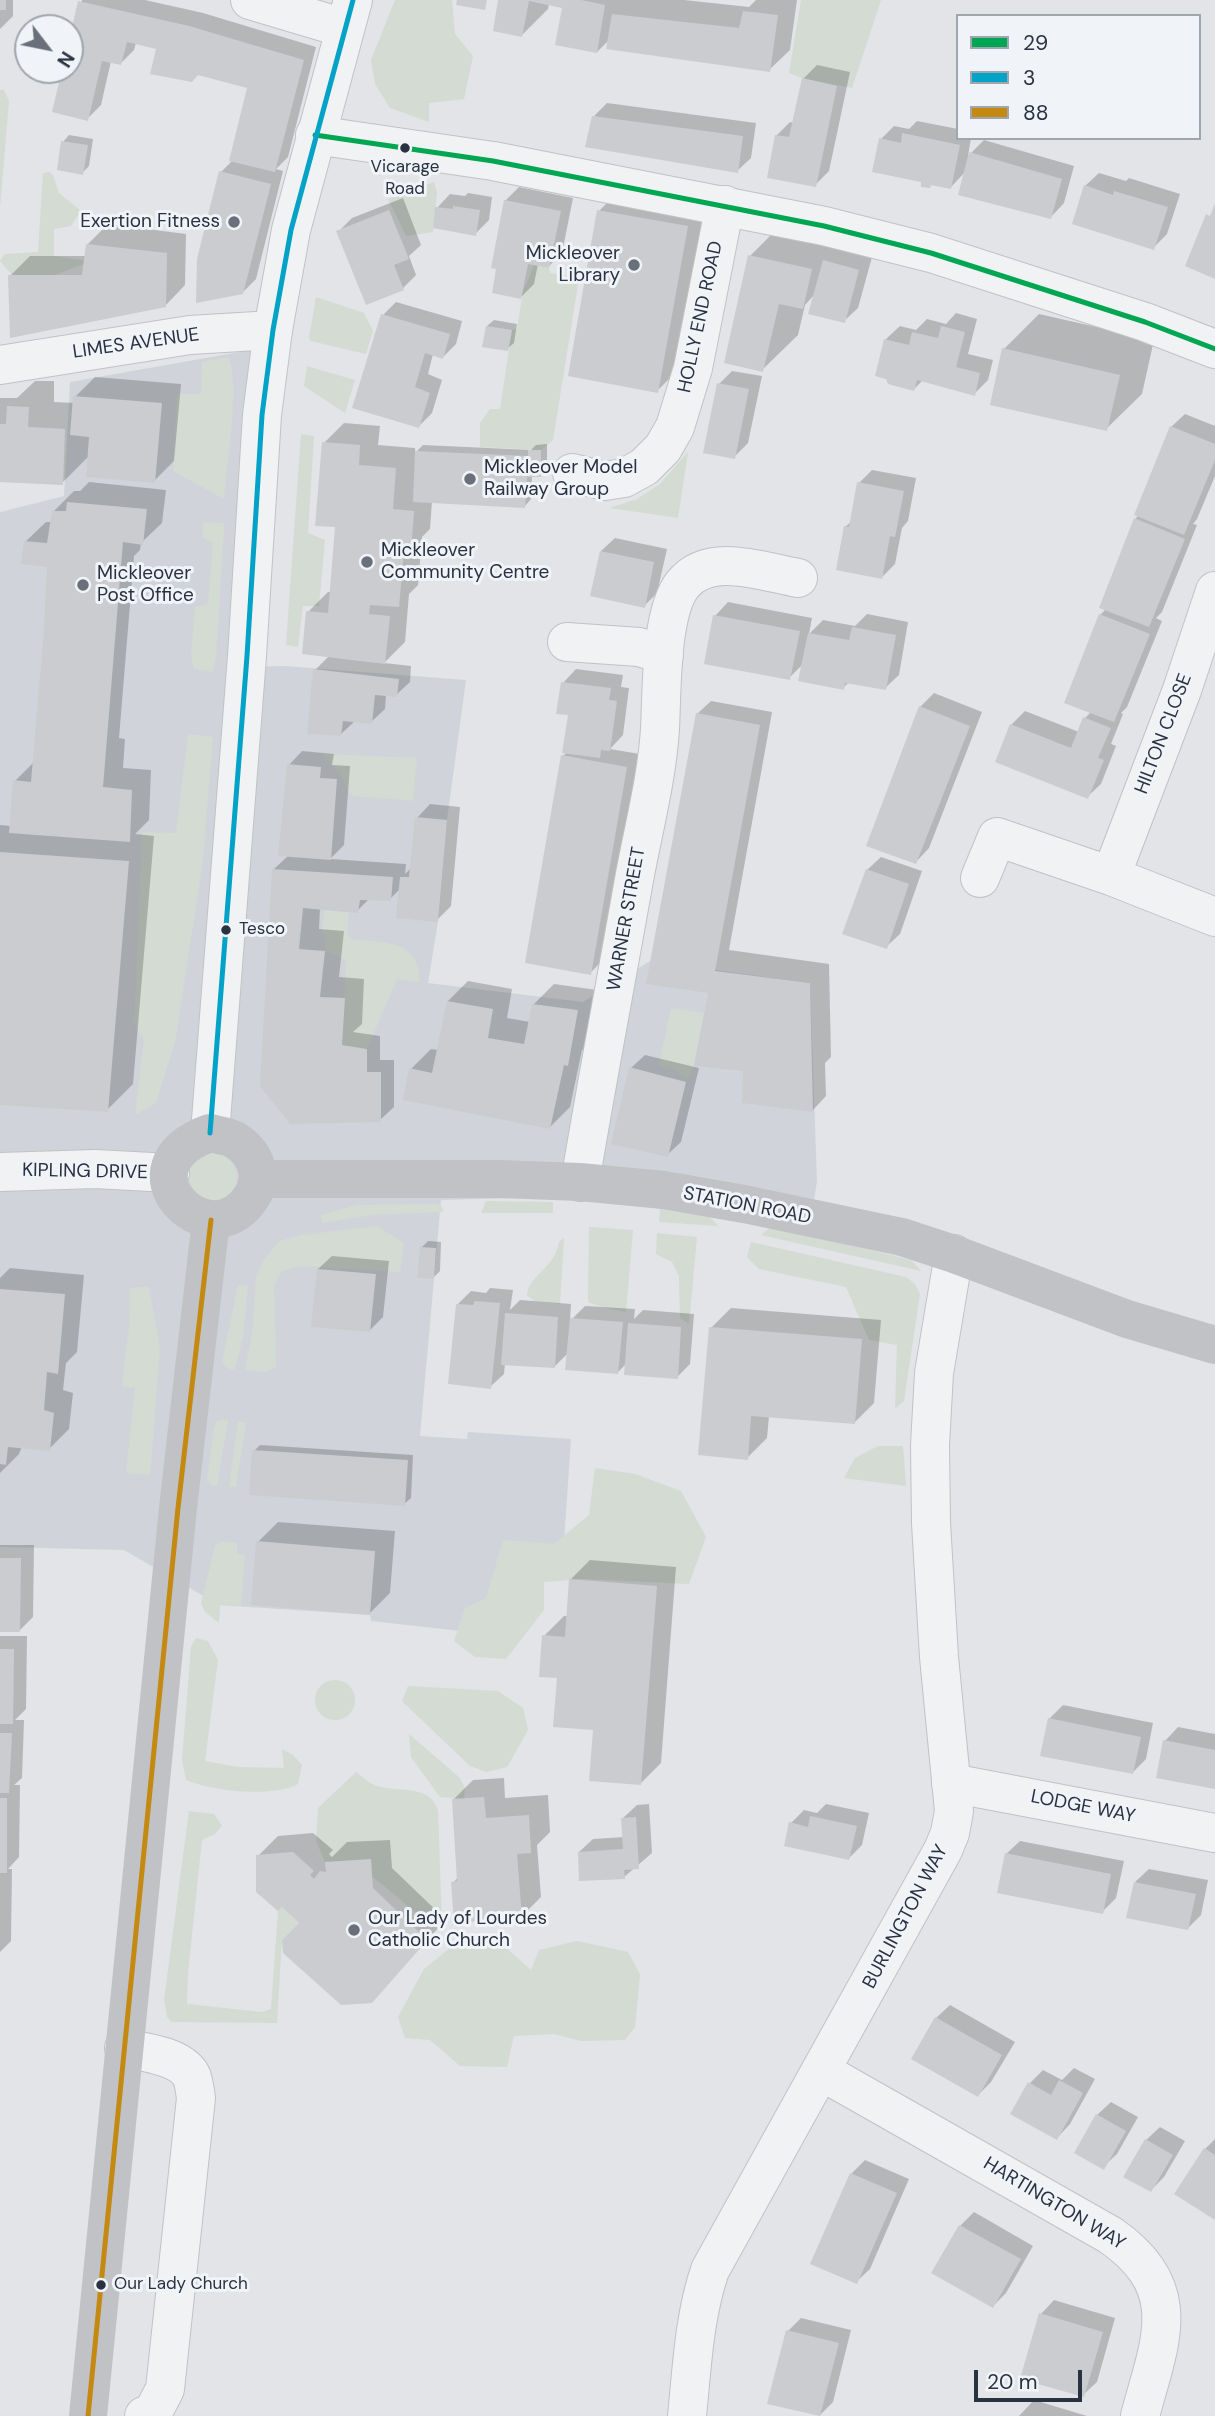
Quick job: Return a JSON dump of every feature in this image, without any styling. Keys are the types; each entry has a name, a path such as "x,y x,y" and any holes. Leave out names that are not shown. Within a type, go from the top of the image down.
{"main road":[{"path":"210,1133 233,1139 244,1147 253,1158 260,1179 246,1205 230,1217 211,1220 195,1216 174,1199 170,1173 172,1160 183,1146 210,1133"},
{"name":"STATION ROAD","path":"260,1179 500,1179 580,1182 664,1190 744,1203 901,1237 954,1254 1127,1320 1215,1345"},
{"path":"90,2416 179,1497 211,1220"}],"street":[{"path":"210,1133 247,656 262,415 273,330 291,230 348,14 263,2"},
{"path":"315,135 493,161 801,220 931,253 1145,322 1215,349"},
{"name":"HOLLY END ROAD","path":"572,473 605,481 624,478 644,467 663,448 675,427 693,368 725,205"},
{"name":"LIMES AVENUE","path":"0,365 190,335 273,330"},
{"name":"WARNER STREET","path":"580,1182 659,740 664,655 675,596 693,574 718,565 798,578"},
{"name":"HILTON CLOSE","path":"1111,876 1182,690 1215,591"},
{"path":"567,642 639,647 664,655"},
{"path":"980,878 997,837 1111,876 1215,917"},
{"name":"KIPLING DRIVE","path":"0,1172 95,1169 170,1173"},
{"name":"BURLINGTON WAY","path":"687,2416 695,2335 702,2294 710,2270 950,1833 954,1811 939,1657 931,1523 930,1445 934,1373 954,1254"},
{"name":"LODGE WAY","path":"951,1783 1215,1833"},
{"path":"124,2048 154,2054 175,2062 191,2076 196,2098 165,2389 152,2414 144,2416"},
{"name":"HARTINGTON WAY","path":"821,2071 1110,2235 1141,2260 1158,2292 1162,2320 1159,2342 1139,2416"}],"shaded area":[{"path":"395,0 452,0 455,34 473,56 464,99 429,103 429,122 390,108 375,84 371,60"},
{"path":"801,0 881,0 852,88 789,73"},
{"path":"0,90 4,90 9,101 0,208"},
{"path":"49,172 53,175 59,193 81,211 71,226 54,229 54,256 84,260 84,264 55,275 12,275 0,261 5,254 38,252 43,173"},
{"path":"434,182 437,192 433,232 406,236 388,199"},
{"path":"534,265 549,268 550,273 579,278 553,440 541,450 480,447 480,423 490,409 500,409 512,330 517,329 523,292"},
{"path":"316,297 364,313 373,331 366,354 311,341 309,338"},
{"path":"251,350 229,667 285,666 466,680 447,820 438,922 428,983 583,1002 650,961 810,983 817,1181 809,1233 707,1214 560,1197 441,1200 420,1436 467,1439 468,1432 571,1439 563,1556 496,1635 371,1621 370,1615 219,1605 124,1550 0,1547 0,512 64,496 70,382"},
{"path":"228,357 232,369 233,404 224,499 173,471 177,394 201,394 202,362"},
{"path":"307,366 355,380 345,413 304,386"},
{"path":"301,434 314,436 308,533 325,540 319,606 303,606 298,647 286,645"},
{"path":"688,452 678,518 610,508 637,499 660,484"},
{"path":"203,522 224,523 213,672 194,669 191,655 195,607 208,604 213,543 202,537"},
{"path":"188,734 213,737 203,860 175,1042 156,1103 135,1115 144,1040 134,1024 142,832 176,833"},
{"path":"323,754 417,758 413,801 353,796"},
{"path":"325,910 349,912 347,934 353,940 398,946 414,958 418,968 419,982 397,979 367,1049 342,1045 346,960 325,951 326,936 321,932"},
{"path":"671,1008 704,1013 694,1066 688,1079 677,1070 659,1065"},
{"path":"208,1152 230,1160 237,1176 232,1192 223,1198 210,1201 189,1188 187,1166"},
{"path":"486,1201 553,1202 553,1213 481,1213"},
{"path":"437,1204 442,1207 443,1212 373,1215 323,1223 320,1215 357,1205"},
{"path":"660,1209 707,1214 718,1226 659,1222"},
{"path":"377,1226 404,1243 400,1272 301,1266 282,1271 274,1285 276,1367 266,1372 245,1370 253,1328 256,1276 264,1260 279,1241 301,1235"},
{"path":"772,1226 911,1260 921,1271 761,1235"},
{"path":"589,1227 633,1230 626,1312 588,1302"},
{"path":"657,1233 697,1237 689,1324 680,1318 679,1276 672,1262 656,1254"},
{"path":"564,1238 560,1304 534,1301 527,1295 529,1288 553,1258 559,1242"},
{"path":"751,1242 906,1277 915,1284 920,1294 904,1401 895,1409 897,1345 869,1340 846,1287 759,1269 747,1257"},
{"path":"238,1285 248,1286 243,1337 235,1369 229,1369 222,1362"},
{"path":"149,1287 160,1348 150,1475 126,1473 135,1388 122,1386 130,1288"},
{"path":"228,1419 217,1486 211,1485 207,1480 214,1427 217,1421"},
{"path":"238,1421 246,1423 236,1487 229,1487"},
{"path":"878,1446 903,1446 906,1486 844,1478 855,1458"},
{"path":"595,1468 635,1474 681,1491 706,1537 689,1584 583,1579 544,1582 544,1610 506,1659 475,1657 454,1641 465,1608 486,1598 503,1540 554,1544 589,1515"},
{"path":"222,1541 237,1543 237,1554 245,1555 241,1606 220,1605 219,1623 205,1612 201,1603 215,1546"},
{"path":"196,1638 208,1641 218,1660 205,1761 238,1767 284,1768 282,1749 293,1755 302,1765 298,1784 258,1792 226,1790 186,1780 182,1760 191,1647"},
{"path":"335,1680 349,1686 355,1700 349,1714 335,1720 321,1714 315,1700 321,1686"},
{"path":"408,1686 498,1691 523,1708 528,1730 507,1767 487,1772 470,1766 402,1701"},
{"path":"409,1734 460,1778 465,1788 464,1799 440,1797 411,1757"},
{"path":"356,1772 367,1781 383,1788 419,1792 433,1801 438,1810 442,1927 415,1911 372,1877 371,1860 325,1862 316,1841 318,1808"},
{"path":"189,1811 214,1814 222,1826 215,1834 202,1840 187,2004 262,2012 271,2009 278,1911 282,1907 299,1923 282,1940 277,2023 171,2022 167,2017 164,2000"},
{"path":"466,1935 495,1938 531,1970 539,1950 577,1941 628,1952 640,1974 635,2027 625,2040 581,2041 554,2034 514,2036 507,2067 460,2066 430,2040 405,2038 398,2017 424,1969"}],"building":[{"path":"0,0 6,0 6,10 0,10"},
{"path":"457,0 487,0 485,10 456,5"},
{"path":"498,0 581,0 605,5 597,53 555,45 562,8 529,1 522,37 493,31"},
{"path":"78,1 189,26 304,60 275,172 229,161 247,88 198,75 192,82 150,74 156,49 127,42 121,65 102,61 88,121 52,112 59,84 84,84 84,14 75,14"},
{"path":"743,11 778,15 770,72 606,49 612,14 739,28"},
{"path":"802,78 837,86 816,187 767,178 775,135 789,137"},
{"path":"592,116 743,136 738,173 585,147"},
{"path":"902,133 960,145 951,189 931,185 930,188 921,187 921,182 872,172 879,138 901,143"},
{"path":"61,141 88,145 83,175 57,170"},
{"path":"969,152 1062,179 1051,219 958,195"},
{"name":"Exertion Fitness","path":"219,171 271,184 243,294 196,303 197,259"},
{"path":"1084,185 1113,195 1114,191 1168,207 1154,250 1072,224"},
{"path":"504,200 561,211 549,268 528,264 521,299 492,293 496,269 491,268"},
{"path":"1215,203 1215,279 1185,266 1206,214 1210,216"},
{"path":"453,206 480,210 476,236 433,228 435,207 453,209"},
{"path":"389,210 409,259 394,265 404,290 366,305 336,231"},
{"name":"Mickleover Library","path":"597,210 688,226 658,393 568,376"},
{"path":"86,244 167,253 166,307 10,338 8,275 82,275"},
{"path":"748,255 812,269 803,309 779,304 763,372 724,363"},
{"path":"823,260 859,270 845,323 808,314"},
{"path":"381,314 450,334 443,359 425,353 415,387 430,393 419,428 352,408"},
{"path":"486,326 512,330 508,351 482,347"},
{"path":"941,326 965,332 956,367 980,373 975,396 917,380 914,391 888,384 886,379 875,376 884,339 909,345 912,332 938,338"},
{"path":"1002,348 1120,375 1107,431 990,405"},
{"path":"717,383 749,389 735,459 703,453"},
{"path":"73,396 162,403 155,483 86,477 89,437 70,435"},
{"path":"7,406 29,407 28,427 65,429 63,485 0,482 0,424 6,424"},
{"path":"1170,426 1215,444 1215,460 1184,535 1134,515"},
{"name":"Mickleover Community Centre","path":"322,442 360,445 359,465 396,468 393,509 414,511 411,551 404,550 399,607 370,605 369,614 390,616 385,664 302,654 306,611 328,613 335,527 315,526"},
{"name":"Mickleover Model Railway Group","path":"528,450 541,450 541,477 528,477 528,464 525,508 413,502 415,451 528,456"},
{"path":"857,482 904,491 895,537 890,536 882,579 836,570 844,526 849,527"},
{"path":"67,502 147,509 143,545 123,542 103,787 132,790 130,842 9,833 13,780 31,782 44,629 47,567 21,564 24,541 47,543 52,511 66,511"},
{"path":"1134,518 1185,539 1149,627 1099,608"},
{"path":"600,551 654,562 645,608 590,596"},
{"path":"1099,614 1150,634 1114,722 1064,703"},
{"path":"713,615 800,631 790,680 704,664"},
{"path":"852,627 896,635 886,690 845,683 844,690 798,681 808,633 849,640"},
{"path":"313,669 399,679 397,697 375,695 372,724 343,721 341,736 307,734"},
{"path":"561,682 611,688 609,700 617,701 610,751 601,750 600,758 562,753 568,715 556,714"},
{"path":"919,706 970,726 916,864 866,846"},
{"path":"696,713 760,725 715,971 810,983 813,1112 742,1103 743,1071 694,1066 708,993 646,984"},
{"path":"1083,717 1111,728 1098,758 1104,760 1088,799 995,762 1010,724 1071,748"},
{"path":"561,755 627,767 591,975 525,963"},
{"path":"287,764 321,767 320,778 337,779 331,860 278,856"},
{"path":"415,817 447,820 438,922 396,918 400,877 409,877"},
{"path":"0,852 129,861 108,1112 0,1105"},
{"path":"272,869 393,877 391,901 360,900 358,913 303,908 299,949 325,951 320,997 345,998 342,1045 367,1049 367,1072 381,1072 381,1122 290,1124 260,1086"},
{"path":"866,869 909,884 887,949 842,934"},
{"path":"447,1001 493,1009 488,1038 524,1044 532,1004 578,1010 568,1066 564,1065 550,1129 403,1100 409,1068 432,1073"},
{"path":"629,1067 686,1082 668,1157 611,1144"},
{"path":"420,1247 436,1248 434,1279 417,1278"},
{"path":"317,1269 376,1274 370,1332 311,1327"},
{"path":"0,1289 65,1294 58,1374 47,1372 44,1410 54,1413 50,1451 8,1447 6,1465 0,1464"},
{"path":"475,1301 500,1303 491,1389 448,1384 456,1304 473,1305"},
{"path":"505,1313 558,1317 555,1368 501,1365"},
{"path":"570,1318 623,1322 618,1374 565,1370"},
{"path":"628,1323 681,1327 678,1379 624,1375"},
{"path":"709,1327 862,1339 855,1424 751,1416 748,1460 698,1455"},
{"path":"252,1450 408,1460 405,1506 249,1495"},
{"path":"256,1541 375,1551 370,1615 251,1605"},
{"path":"0,1558 21,1558 20,1632 0,1632"},
{"path":"569,1579 657,1586 641,1785 589,1781 593,1730 553,1727 557,1678 539,1677 542,1635 565,1637"},
{"path":"0,1649 14,1649 13,1724 0,1724"},
{"path":"1048,1718 1141,1737 1133,1774 1040,1756"},
{"path":"0,1733 12,1733 9,1793 0,1793"},
{"path":"1163,1740 1215,1750 1215,1789 1156,1778"},
{"path":"484,1797 486,1818 529,1815 531,1853 517,1854 522,1918 454,1923 451,1882 457,1881 452,1799"},
{"path":"0,1798 7,1798 7,1873 0,1873"},
{"path":"810,1816 857,1826 849,1860 784,1846 789,1822 808,1827"},
{"path":"636,1817 639,1869 624,1870 625,1879 579,1881 578,1852 623,1849 621,1818"},
{"name":"Our Lady of Lourdes Catholic Church","path":"293,1852 314,1871 310,1875 314,1879 320,1871 326,1872 325,1862 371,1859 373,1888 423,1936 423,1945 372,2003 341,2005 283,1953 282,1940 299,1923 282,1907 278,1911 256,1892 256,1855"},
{"path":"1005,1853 1111,1874 1103,1914 997,1893"},
{"path":"1134,1882 1196,1894 1188,1930 1126,1918"},
{"path":"935,2017 1002,2055 978,2097 911,2059"},
{"path":"1059,2080 1083,2093 1057,2140 1010,2114 1028,2082 1051,2095"},
{"path":"1096,2114 1126,2131 1104,2170 1074,2153"},
{"path":"1145,2139 1173,2155 1151,2192 1123,2177"},
{"path":"1204,2148 1215,2155 1215,2220 1174,2194"},
{"path":"850,2173 897,2193 857,2284 810,2264"},
{"path":"959,2225 1021,2259 993,2308 931,2273"},
{"path":"1039,2313 1103,2332 1084,2397 1020,2379"},
{"path":"786,2330 839,2343 820,2416 767,2404"}],"transit line":[{"name":"3","path":"210,1133 247,656 262,415 273,330 291,230 353,0"},
{"name":"29","path":"315,135 493,161 824,226 931,253 1145,322 1215,349"},
{"name":"88","path":"88,2416 178,1508 211,1220"}],"place":[{"name":"Vicarage Road","path":"405,148"},
{"name":"Exertion Fitness","path":"234,222"},
{"name":"Mickleover Library","path":"634,265"},
{"name":"Mickleover Model Railway Group","path":"470,479"},
{"name":"Mickleover Community Centre","path":"367,562"},
{"name":"Mickleover Post Office","path":"83,585"},
{"name":"Tesco","path":"226,930"},
{"name":"Our Lady of Lourdes Catholic Church","path":"354,1930"},
{"name":"Our Lady Church","path":"101,2285"}]}
